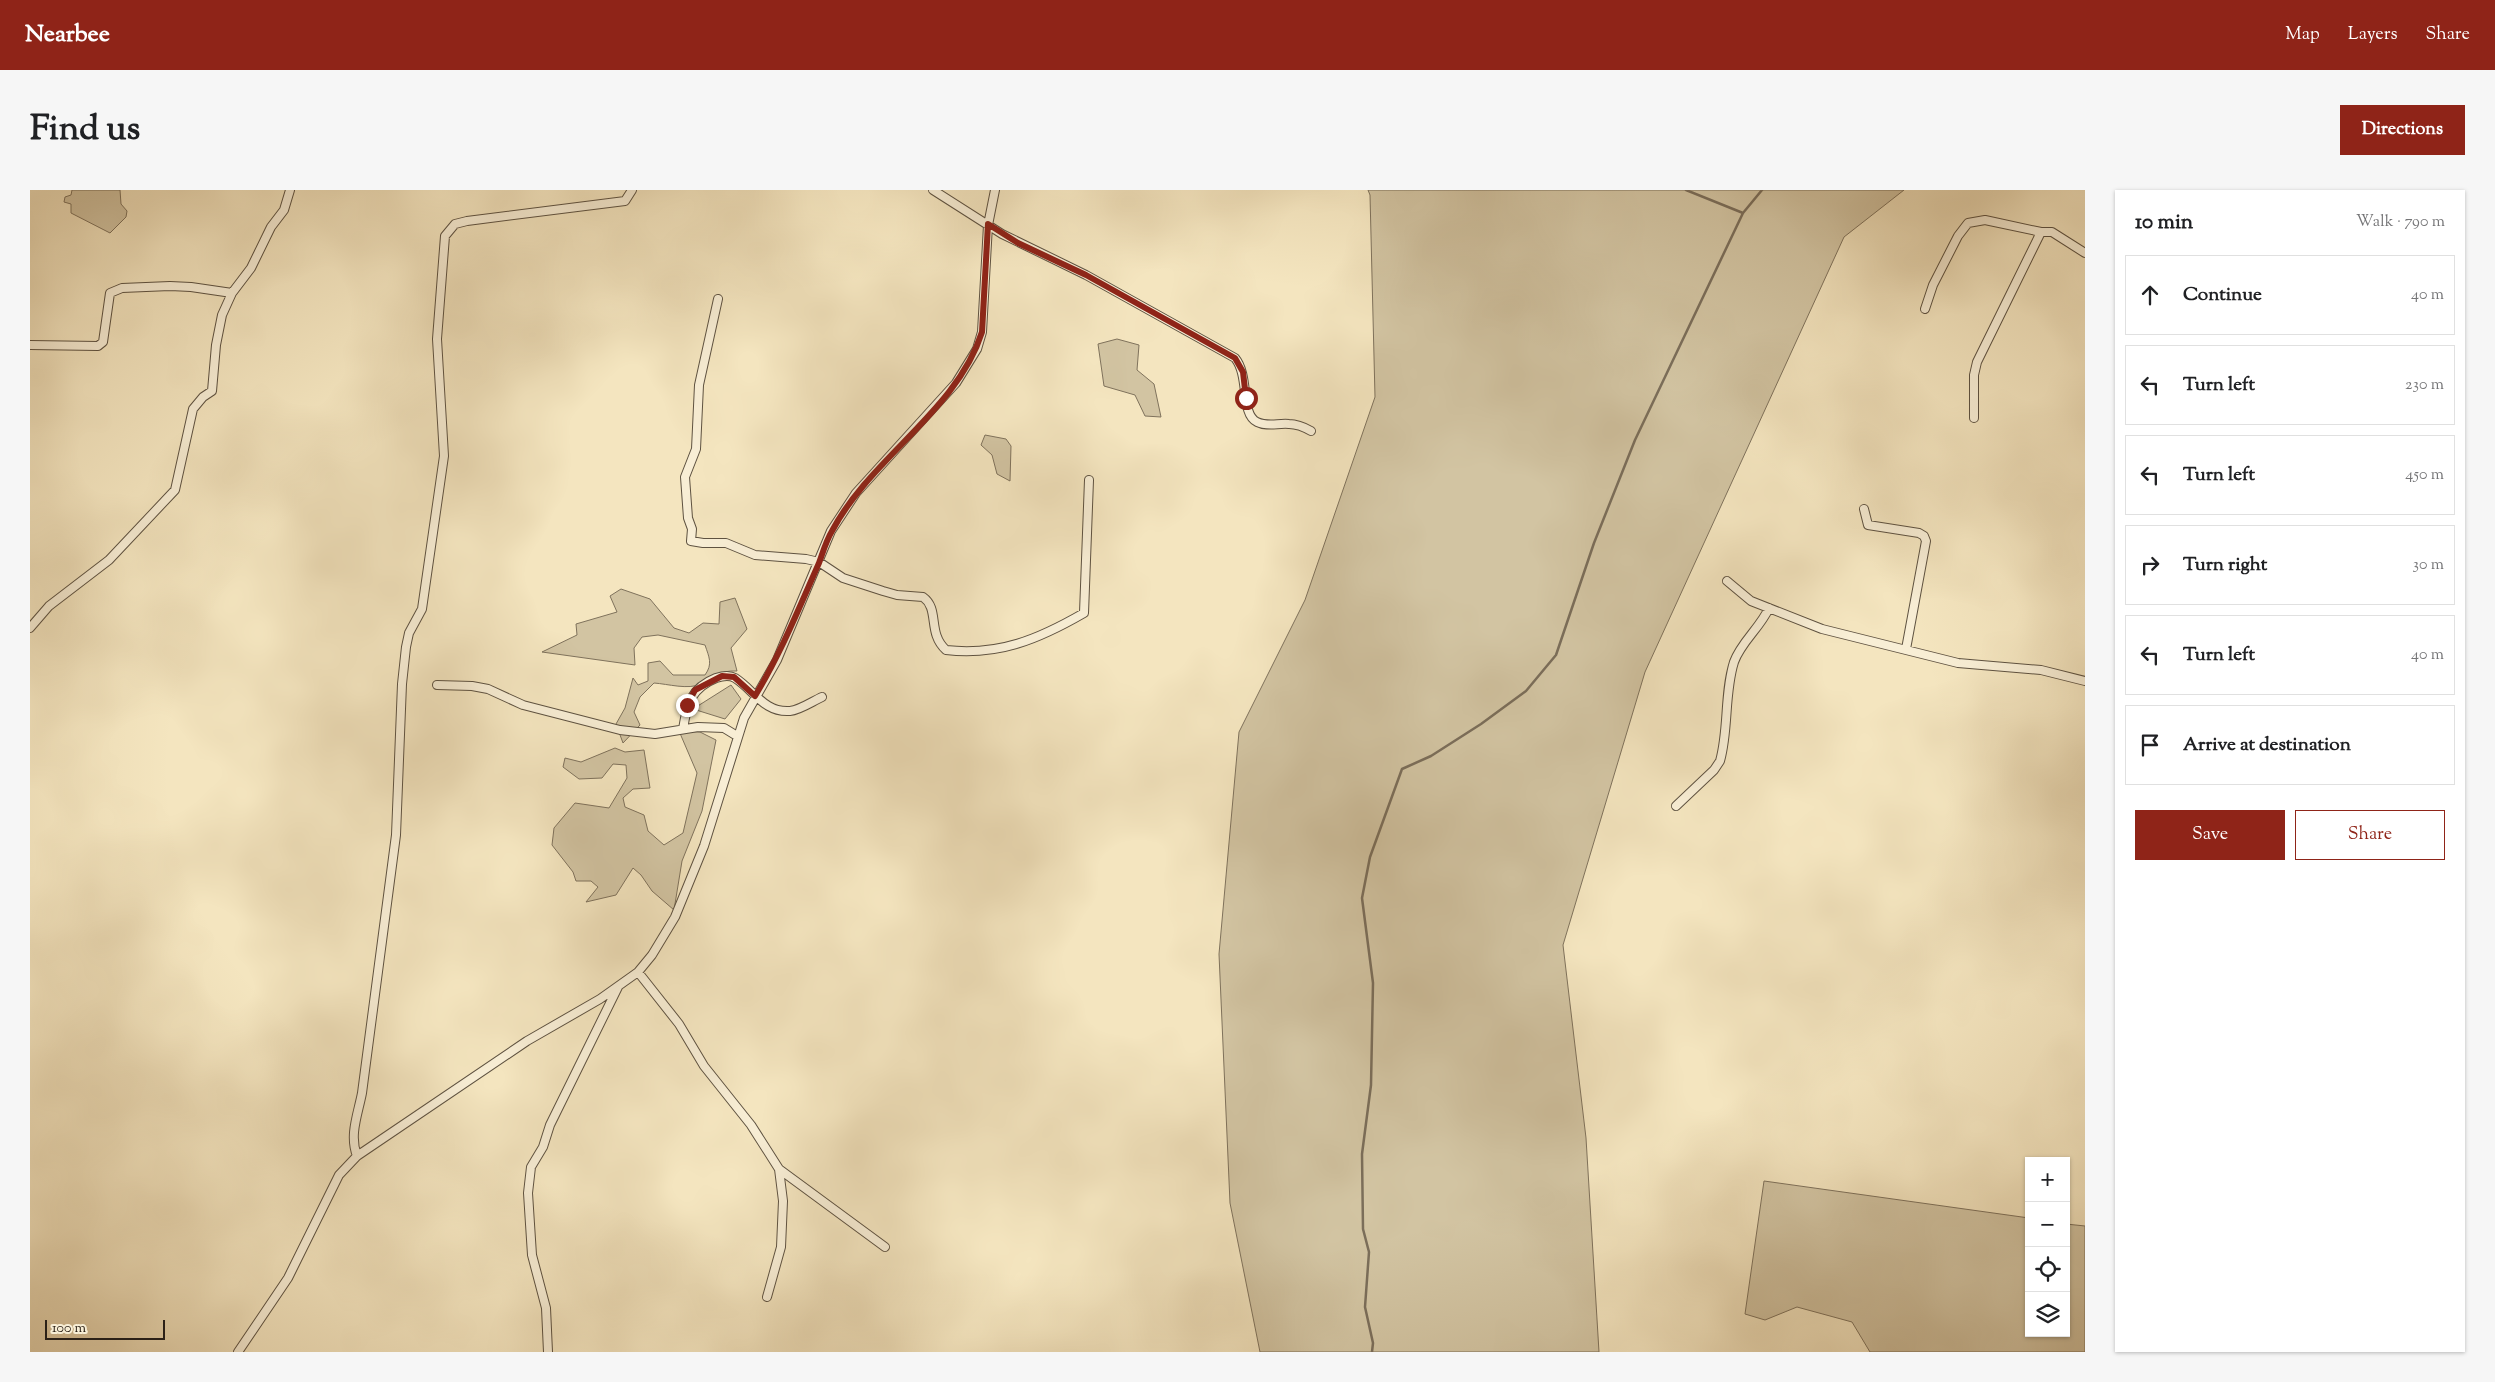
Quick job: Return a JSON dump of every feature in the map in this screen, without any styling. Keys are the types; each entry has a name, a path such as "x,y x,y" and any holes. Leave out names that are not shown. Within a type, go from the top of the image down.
{"street":[{"path":"30,628 48,606 109,560 174,490 194,409 212,391 222,315 232,293 251,268 271,227 284,210 290,190"},
{"path":"357,1156 353,1144 354,1131 362,1093 396,835 402,684 406,647 409,633 422,608 444,456 437,339 445,236 455,224 625,201 632,190"},
{"path":"933,190 1018,243 1086,275 1235,358 1243,372 1249,413 1256,422 1263,424 1290,424 1311,431"},
{"path":"238,1352 288,1278 339,1175 357,1156 466,1080 638,972 652,954 675,917 707,837 737,736 755,696 777,660 831,531 856,493 883,461 904,443 963,373 976,349 982,332 988,224 995,190"},
{"path":"1925,309 1933,285 1944,262 1962,228 1968,223 1985,220 2041,232 2052,232 2085,253"},
{"path":"1974,418 1974,375 1977,362 2041,232"},
{"path":"30,345 98,346 103,342 110,293 122,288 191,287 232,293"},
{"path":"718,299 699,385 696,449 685,477 688,518 692,530 691,541 703,543 719,542 735,546 755,555 806,558 819,562 843,578 897,595 923,598 929,601 933,612 932,620 936,638 946,650 1009,647 1053,631 1084,613 1090,480"},
{"path":"1864,509 1868,524 1919,534 1924,536 1926,541 1906,649"},
{"path":"1727,581 1733,588 1751,601 1806,624 1958,663 2041,670 2085,681"},
{"path":"1676,806 1714,770 1720,761 1729,685 1735,660 1740,650 1760,626 1770,608"},
{"path":"683,729 687,705 695,690 722,676 734,677 766,706 791,711 822,697"},
{"path":"436,685 472,686 488,689 523,705 620,730 655,734 683,729 724,728 737,736"},
{"path":"638,972 678,1024 704,1066 751,1124 779,1169 885,1247"},
{"path":"548,1352 546,1308 532,1256 528,1193 531,1167 543,1147 550,1125 619,985"},
{"path":"767,1297 781,1247 783,1201 779,1169"}],"shaded area":[{"path":"72,190 120,190 121,204 127,211 126,217 110,233 71,213 71,204 64,202 65,197 71,195"},
{"path":"1368,190 1904,190 1844,237 1645,672 1563,945 1586,1138 1599,1352 1260,1352 1230,1203 1219,954 1239,732 1305,600 1375,397 1370,195"},
{"path":"1117,339 1139,345 1137,370 1154,384 1161,417 1145,416 1135,395 1104,386 1098,344"},
{"path":"985,435 1006,439 1011,446 1010,481 997,474 992,455 981,445"},
{"path":"621,589 650,599 674,628 689,633 703,623 719,624 720,602 735,598 747,629 731,648 737,671 721,673 706,682 690,687 654,683 640,697 634,712 640,725 623,743 616,724 625,708 633,678 638,685 648,681 648,663 660,661 673,675 705,675 710,664 705,645 658,635 642,637 634,648 635,665 542,652 577,635 576,624 617,612 610,596"},
{"path":"731,685 741,699 725,719 693,709"},
{"path":"679,731 700,732 716,740 702,811 682,861 674,910 652,891 641,875 633,868 616,895 586,902 598,887 591,881 576,881 573,872 552,845 554,828 575,803 609,808 627,778 626,765 613,764 602,778 579,779 563,767 565,758 581,762 615,748 625,752 644,750 650,788 633,789 623,798 625,807 644,815 648,831 664,845 683,833 697,773"},
{"path":"1764,1181 2025,1217 2025,1337 2070,1337 2070,1224 2085,1226 2085,1352 1870,1352 1852,1322 1797,1307 1765,1320 1745,1314"}],"waterway":[{"path":"1686,190 1743,213"},
{"path":"1372,1352 1373,1343 1365,1307 1369,1252 1363,1229 1362,1154 1371,1085 1373,983 1362,898 1370,857 1402,769 1431,756 1481,724 1526,691 1556,655 1594,543 1635,440 1743,213 1762,190"}],"route":[{"path":"687,705 695,690 722,676 734,677 755,696 777,660 831,531 856,493 883,461 904,443 963,373 976,349 982,332 988,224 1018,243 1086,275 1235,358 1243,372 1246,398"}]}
